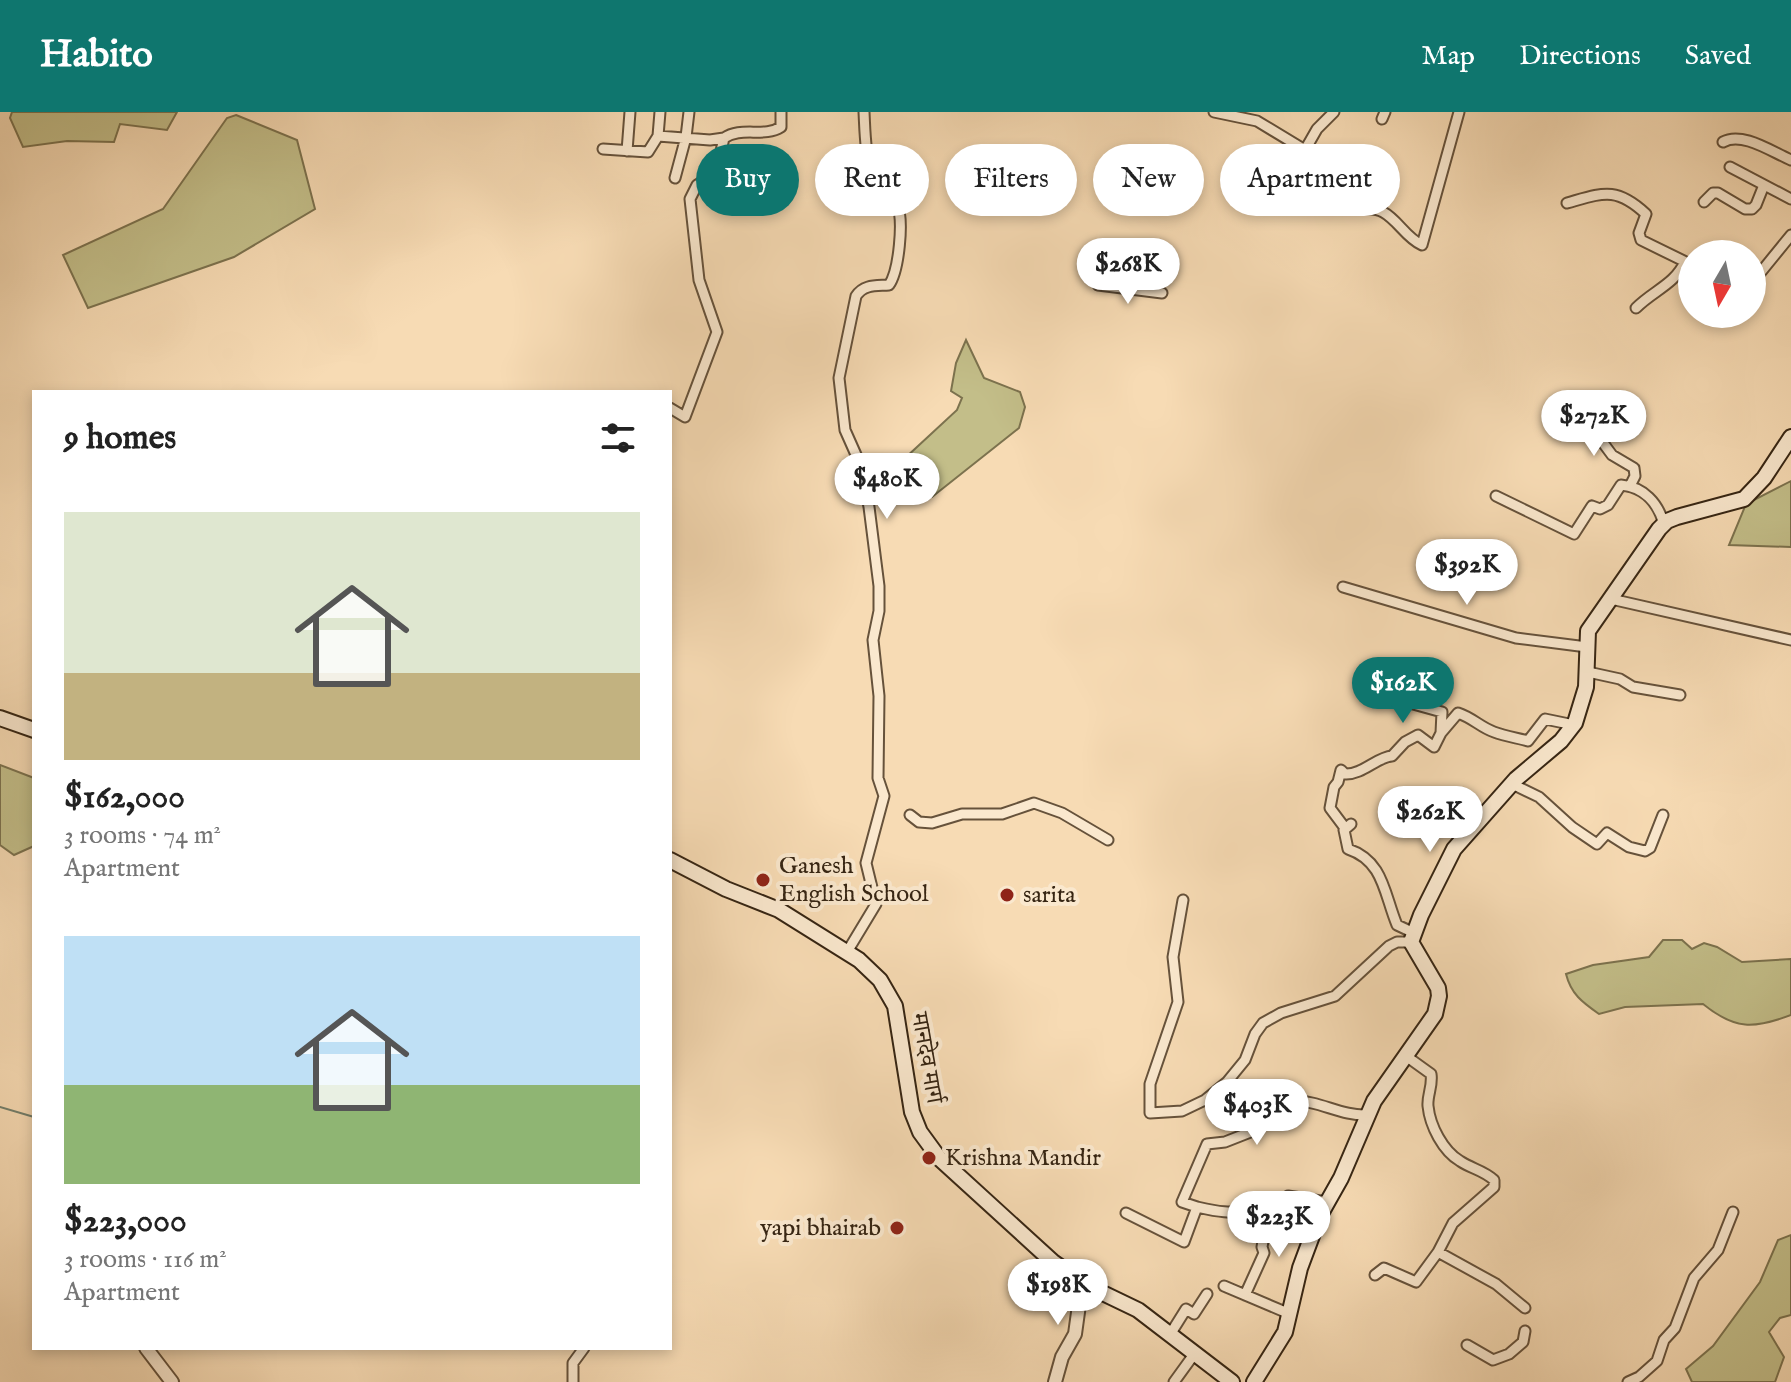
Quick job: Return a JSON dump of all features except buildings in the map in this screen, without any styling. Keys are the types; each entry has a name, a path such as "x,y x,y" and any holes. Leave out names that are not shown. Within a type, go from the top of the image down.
{"main road":[{"path":"1254,1382 1285,1332 1300,1268 1319,1217 1341,1178 1367,1115 1435,1014 1439,996 1435,980 1412,938 1454,849 1512,784 1561,741 1574,725 1584,700 1588,631 1592,622 1664,524 1677,517 1744,499 1764,478 1791,437"},
{"path":"0,718 32,729"},
{"name":"मानदेव मार्ग","path":"672,861 726,889 779,910 847,952 880,980 895,1006 912,1112 939,1158 1053,1262 1086,1285 1138,1310 1232,1382"}],"street":[{"path":"627,151 630,112"},
{"path":"675,178 689,112"},
{"path":"658,136 710,140 724,138 733,132 774,131 781,127 781,112"},
{"path":"847,952 876,904 866,855 884,792 878,778 879,696 873,640 879,611 879,586 869,507 861,466 845,430 839,378 856,296 866,286 889,285 893,280 900,245 898,207 874,178 870,168 864,112"},
{"path":"1214,112 1257,121 1295,144"},
{"path":"1308,144 1317,129 1334,112"},
{"path":"1388,216 1422,245 1459,112"},
{"path":"603,149 648,152 658,136 658,113"},
{"path":"672,409 685,417 717,332 699,280 690,199 697,185 716,173 724,138"},
{"path":"1723,142 1729,139 1754,143 1791,160"},
{"path":"1730,167 1791,199"},
{"path":"1704,202 1713,193 1718,193 1745,209 1752,209 1764,185"},
{"path":"1567,203 1600,193 1629,198 1646,214 1639,233 1641,240 1678,259"},
{"path":"1766,266 1791,235"},
{"path":"1636,308 1678,277"},
{"path":"1098,285 1162,293"},
{"path":"1592,428 1612,455 1634,468 1636,472 1630,486"},
{"path":"1496,496 1574,534 1592,506 1600,509 1608,505 1621,485 1630,486 1650,497 1659,507 1664,524"},
{"path":"1343,587 1516,638 1587,647"},
{"path":"1611,599 1791,640"},
{"path":"1588,672 1620,679 1633,687 1680,695"},
{"path":"1390,689 1390,695 1395,699 1442,712 1441,733"},
{"path":"1412,938 1397,925 1371,859 1348,849 1344,830 1348,826 1330,808 1341,770 1353,775 1384,756 1392,756 1405,742 1418,735 1434,747 1458,713 1494,732 1528,741 1545,719 1574,725"},
{"path":"1512,784 1539,797 1572,827 1597,844 1607,833 1629,847 1645,851 1650,848 1663,815"},
{"path":"910,815 919,822 932,823 962,814 1002,814 1034,803 1062,813 1108,840"},
{"path":"1183,900 1173,957 1178,1002 1150,1084 1150,1113 1182,1111 1205,1100 1227,1082 1245,1060 1263,1023 1281,1013 1335,996 1389,946 1412,938"},
{"path":"1375,1275 1384,1268 1416,1282 1438,1252 1453,1223 1494,1187 1494,1180 1482,1169 1463,1163 1449,1154 1434,1128 1428,1104 1433,1083 1431,1074 1406,1056"},
{"path":"1227,1082 1242,1091 1263,1096 1306,1101 1355,1116 1367,1115"},
{"path":"1263,1096 1256,1107 1253,1131 1225,1142 1207,1144 1182,1202 1215,1212 1251,1209 1319,1217"},
{"path":"1288,1196 1327,1202"},
{"path":"1126,1213 1184,1242 1197,1207"},
{"path":"1245,1295 1264,1253 1262,1247 1268,1211"},
{"path":"1628,1382 1639,1377 1657,1361 1664,1340 1675,1328 1694,1278 1718,1250 1733,1212"},
{"path":"1438,1252 1496,1284 1525,1308"},
{"path":"1055,1382 1062,1357 1075,1334 1079,1305 1086,1285"},
{"path":"1224,1286 1290,1314"},
{"path":"1171,1333 1186,1309 1194,1314 1207,1294"},
{"path":"1467,1345 1493,1360 1509,1354 1523,1342 1525,1331"},
{"path":"148,1350 172,1382"},
{"path":"573,1382 573,1363 583,1350"},
{"path":"1174,1382 1195,1353"}],"shaded area":[{"path":"12,112 177,112 167,130 120,124 114,142 67,141 23,147 10,118"},
{"path":"236,115 297,140 315,209 234,257 88,308 63,255 163,209 227,118"},
{"path":"966,340 984,378 1020,392 1025,407 1019,428 932,497 898,491 904,471 903,460 957,410 962,398 951,391 956,363"},
{"path":"1791,481 1791,547 1729,545 1746,504"},
{"path":"0,765 32,777 32,847 14,855 0,845"},
{"path":"1663,940 1682,940 1692,949 1704,943 1742,962 1791,959 1791,1015 1755,1025 1735,1023 1703,1004 1625,1007 1599,1014 1582,1001 1571,987 1566,974 1593,965 1649,957"},
{"path":"1791,1235 1791,1315 1780,1318 1769,1332 1784,1357 1775,1382 1692,1382 1686,1369 1713,1346 1760,1282 1778,1240"}],"waterway":[{"path":"0,1107 32,1116"}],"place":[{"name":"Ganesh English School","path":"763,880"},
{"name":"sarita","path":"1007,895"},
{"name":"Krishna Mandir","path":"929,1158"},
{"name":"yapi bhairab","path":"897,1228"}]}
